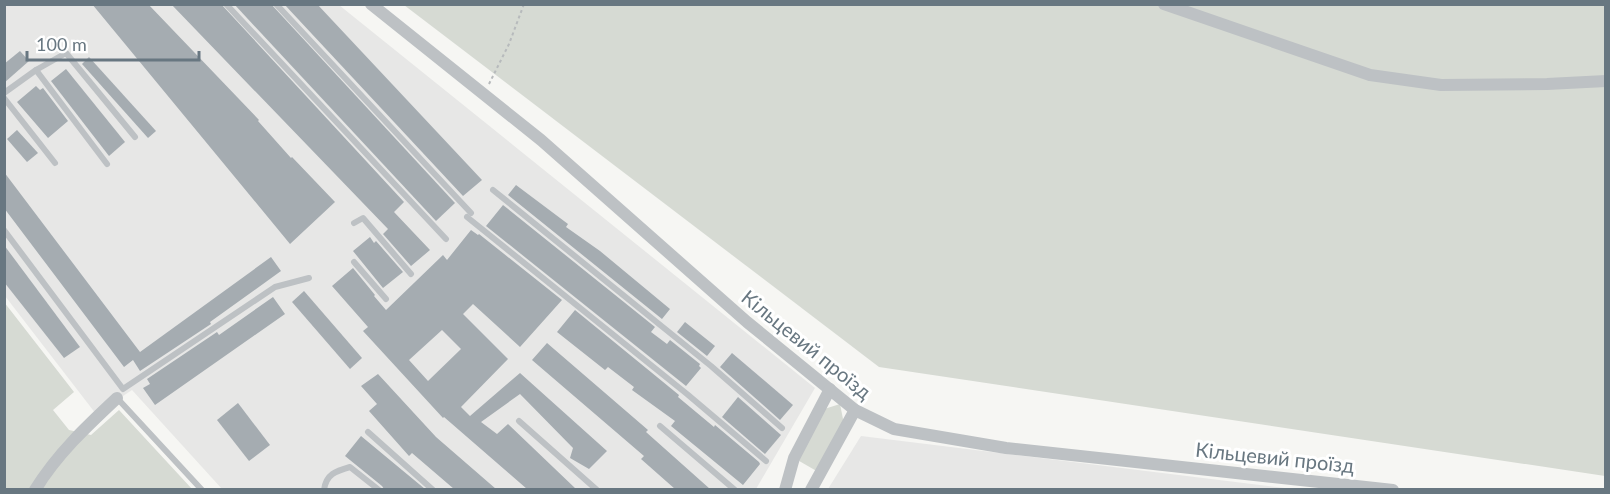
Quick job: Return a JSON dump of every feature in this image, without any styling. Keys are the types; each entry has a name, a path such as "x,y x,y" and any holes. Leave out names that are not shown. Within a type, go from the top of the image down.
{"street":[{"name":"Кільцевий проїзд","path":"371,4 541,140 747,322 855,410 894,429 1006,448 1393,489"},
{"path":"1164,4 1370,75 1441,85 1605,81"},
{"path":"785,489 794,458 830,389"},
{"path":"35,489 49,467 117,398"},
{"path":"811,489 855,410"}],"lane":[{"path":"226,4 446,239"},
{"path":"276,4 469,215 766,461"},
{"path":"4,93 36,70 66,53 135,137"},
{"path":"36,70 107,164"},
{"path":"4,98 56,163"},
{"path":"493,190 711,366 782,428"},
{"path":"354,223 363,218 411,274"},
{"path":"4,230 123,389 275,287 309,278"},
{"path":"354,262 386,299"},
{"path":"117,398 202,489"},
{"path":"519,421 597,489"},
{"path":"660,426 735,489"},
{"path":"368,432 433,489"},
{"path":"324,489 325,483 333,472 350,467 379,489"}],"path":[{"path":"485,92 524,4"}],"shaded area":[{"path":"5,5 339,5 815,388 756,489 222,489 132,390 96,414 5,296"},
{"path":"404,5 1605,5 1605,476 879,367"},
{"path":"4,302 74,392 53,410 69,430 91,435 119,410 192,489 5,489"},
{"path":"840,404 845,429 820,473 794,458 818,411"},
{"path":"861,436 1293,489 828,489"}],"building":[{"path":"92,4 148,4 335,202 290,244"},
{"path":"171,4 221,4 404,202 394,212 430,250 411,266 383,234 388,229"},
{"path":"234,4 271,4 455,203 436,221"},
{"path":"284,4 317,4 482,180 463,196"},
{"path":"20,51 29,61 4,83 4,64"},
{"path":"89,57 156,131 148,138 82,64"},
{"path":"66,69 125,142 109,156 51,81"},
{"path":"36,86 40,90 43,88 68,121 48,138 17,102"},
{"path":"17,130 38,153 27,162 7,139"},
{"path":"4,172 140,352 271,257 281,271 210,322 211,324 140,371 133,360 124,367 4,208"},
{"path":"516,185 568,224 566,227 600,251 670,309 662,319 508,195"},
{"path":"503,205 655,327 651,332 667,344 670,340 700,364 701,368 686,386 486,226"},
{"path":"471,230 562,300 520,347 473,304 463,314 508,359 461,407 470,416 520,373 607,451 589,469 570,458 573,448 520,394 481,422 497,434 508,424 576,489 527,489 443,418 363,331 368,327 332,286 353,268 386,310 443,255 447,260","holes":["442,330 461,349 428,381 409,360"]},
{"path":"370,237 403,272 383,288 353,251"},
{"path":"4,245 80,347 64,358 4,282"},
{"path":"304,291 362,358 350,369 292,302"},
{"path":"273,297 285,314 155,405 143,388 150,384 147,379 217,332 219,335"},
{"path":"575,310 759,462 760,464 743,485 671,426 675,421 632,390 634,387 608,367 605,370 557,332"},
{"path":"685,322 715,346 707,356 677,332"},
{"path":"547,343 648,430 646,432 710,489 675,489 641,459 644,456 532,360"},
{"path":"732,353 793,405 780,420 720,367"},
{"path":"378,374 436,437 496,489 454,489 412,453 409,456 369,411 377,404 361,386"},
{"path":"738,397 781,435 765,454 722,417"},
{"path":"238,403 270,445 249,461 217,420"},
{"path":"361,436 425,489 384,489 345,456"}]}
